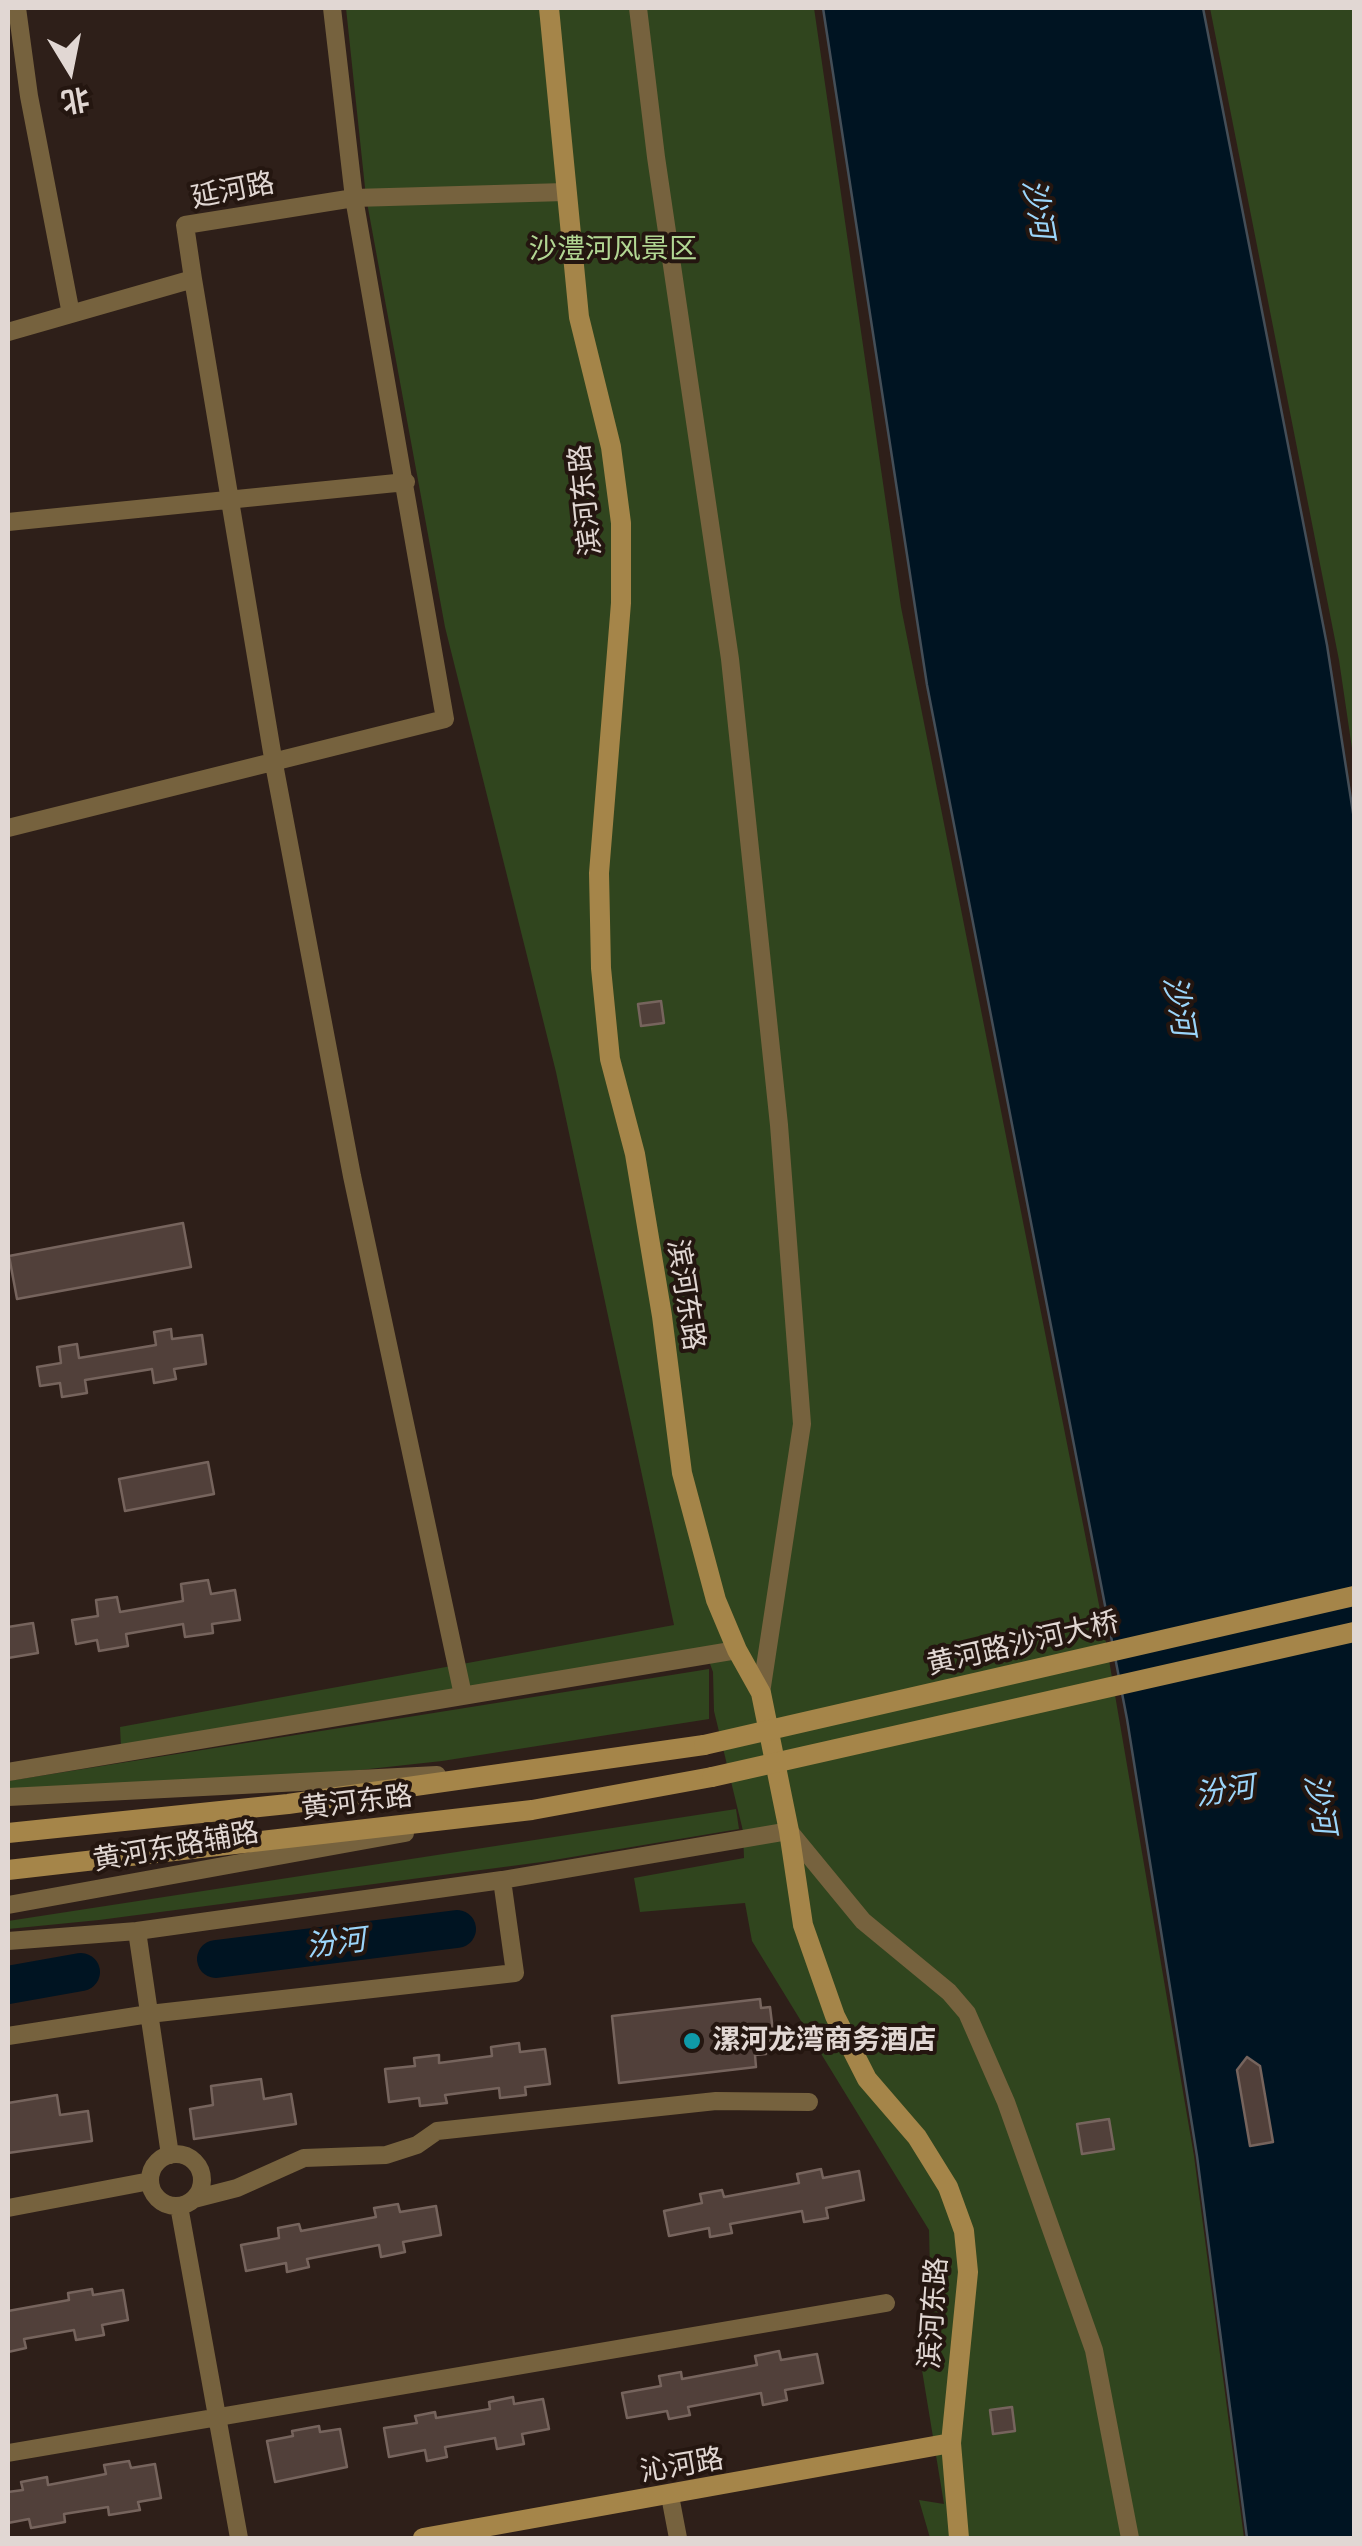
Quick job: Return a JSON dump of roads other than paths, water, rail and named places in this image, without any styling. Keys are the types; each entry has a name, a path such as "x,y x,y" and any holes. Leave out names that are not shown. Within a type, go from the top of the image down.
{"street":[{"path":"17,8 29,96 71,314"},
{"path":"8,828 445,719 354,198 332,8"},
{"name":"滨河东路","path":"549,8 579,317 611,447 621,523 621,602 599,873 601,968 610,1058 635,1154 662,1316 682,1473 716,1600 761,1693 802,1925 835,2016 868,2079 917,2137 948,2186 964,2231 968,2272 951,2443 959,2538"},
{"path":"638,8 730,659 779,1125 802,1424 761,1693"},
{"path":"354,198 565,192"},
{"name":"延河路","path":"193,279 185,225 354,198"},
{"path":"8,332 193,279 274,764 352,1176 463,1696"},
{"path":"8,522 406,482"},
{"name":"黄河路沙河大桥","path":"704,1746 1354,1596"},
{"name":"黄河东路","path":"8,1870 532,1810 712,1778 1354,1632"},
{"path":"8,1772 738,1650"},
{"name":"黄河东路","path":"8,1834 288,1804 704,1746"},
{"name":"黄河东路辅路","path":"8,1797 532,1770"},
{"name":"黄河东路辅路","path":"8,1905 532,1810"},
{"path":"8,1941 137,1931 502,1880 788,1831 863,1921 949,1992 967,2013 1006,2102 1094,2350 1130,2538"},
{"path":"8,2036 149,2014 515,1972 502,1880"},
{"path":"137,1931 170,2155"},
{"path":"239,2538 186,2202 201,2184 198,2168 186,2157 170,2155 155,2164 150,2181 155,2197 170,2206 186,2202 237,2188 304,2158 386,2155 416,2145 437,2131 716,2101 809,2102"},
{"path":"8,2208 150,2181"},
{"path":"8,2453 886,2304"},
{"name":"沁河路","path":"423,2538 951,2443"},
{"path":"670,2496 678,2538"}],"water":[{"name":"沙河","path":"823,8 1203,8 1327,645 1354,819 1354,2538 1247,2538 1197,2156 1127,1719 927,685"}],"waterway":[{"name":"汾河","path":"216,1959 457,1929"},
{"name":"汾河","path":"8,1985 81,1972"}],"place":[{"name":"漯河龙湾商务酒店","path":"692,2041"}],"park label":[{"name":"沙澧河风景区","path":"613,250"}]}
